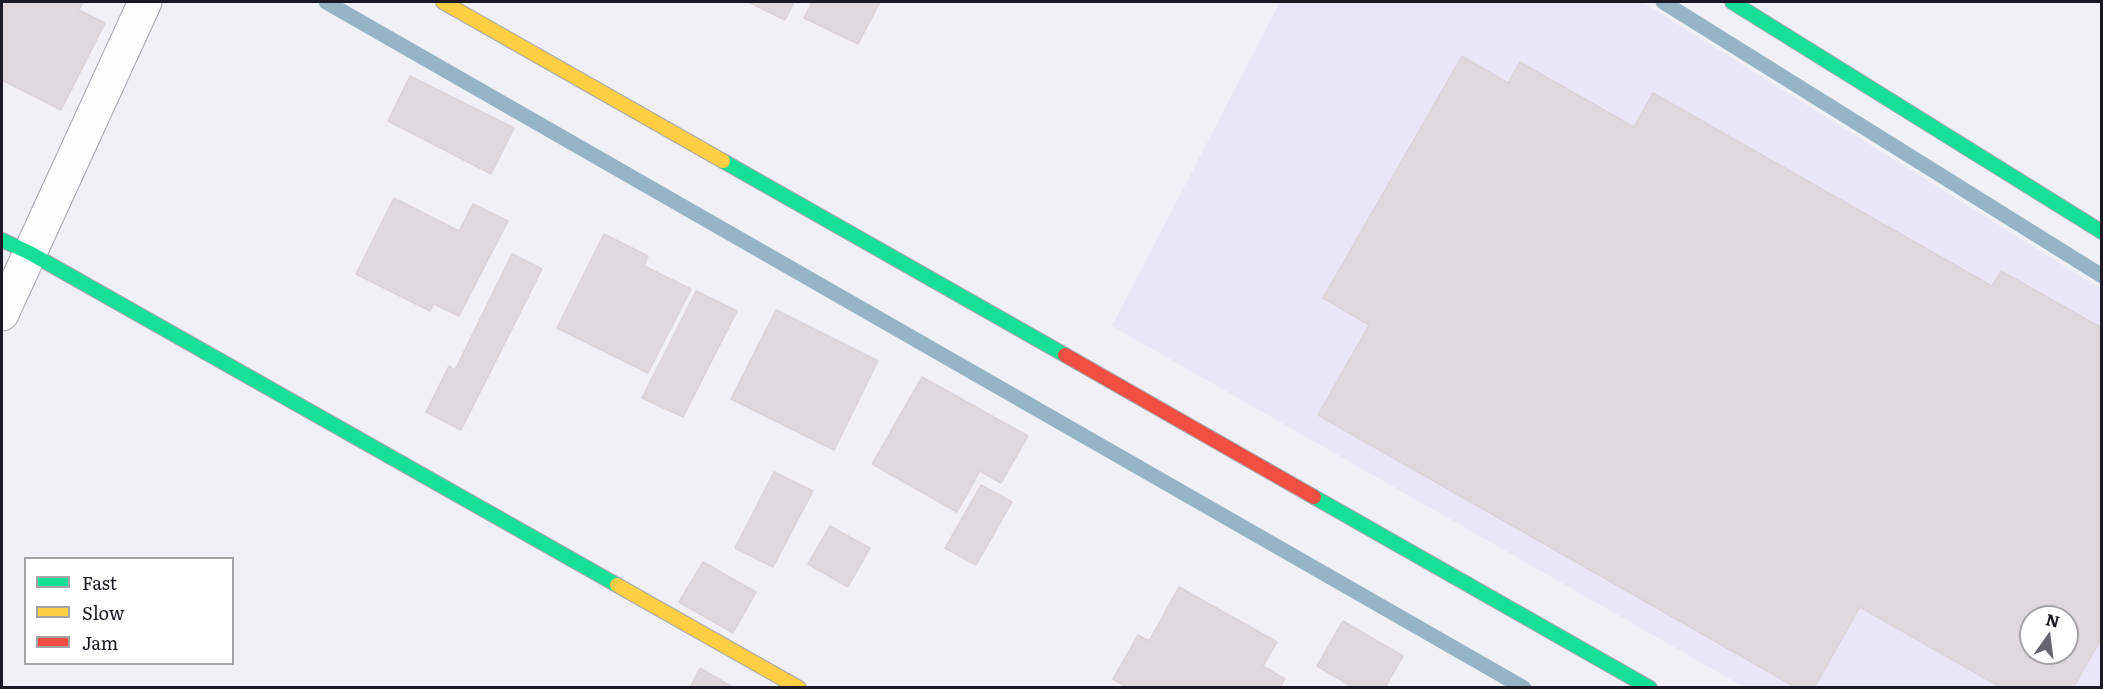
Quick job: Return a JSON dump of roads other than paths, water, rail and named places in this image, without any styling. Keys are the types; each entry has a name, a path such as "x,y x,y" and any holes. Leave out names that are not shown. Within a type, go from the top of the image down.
{"street":[{"path":"2,314 16,247 145,2"},
{"path":"443,2 1650,687"},
{"path":"1732,2 2102,232"},
{"path":"16,247 799,687"}],"waterway":[{"path":"326,2 1524,688"},
{"path":"1663,2 2102,276"}]}
